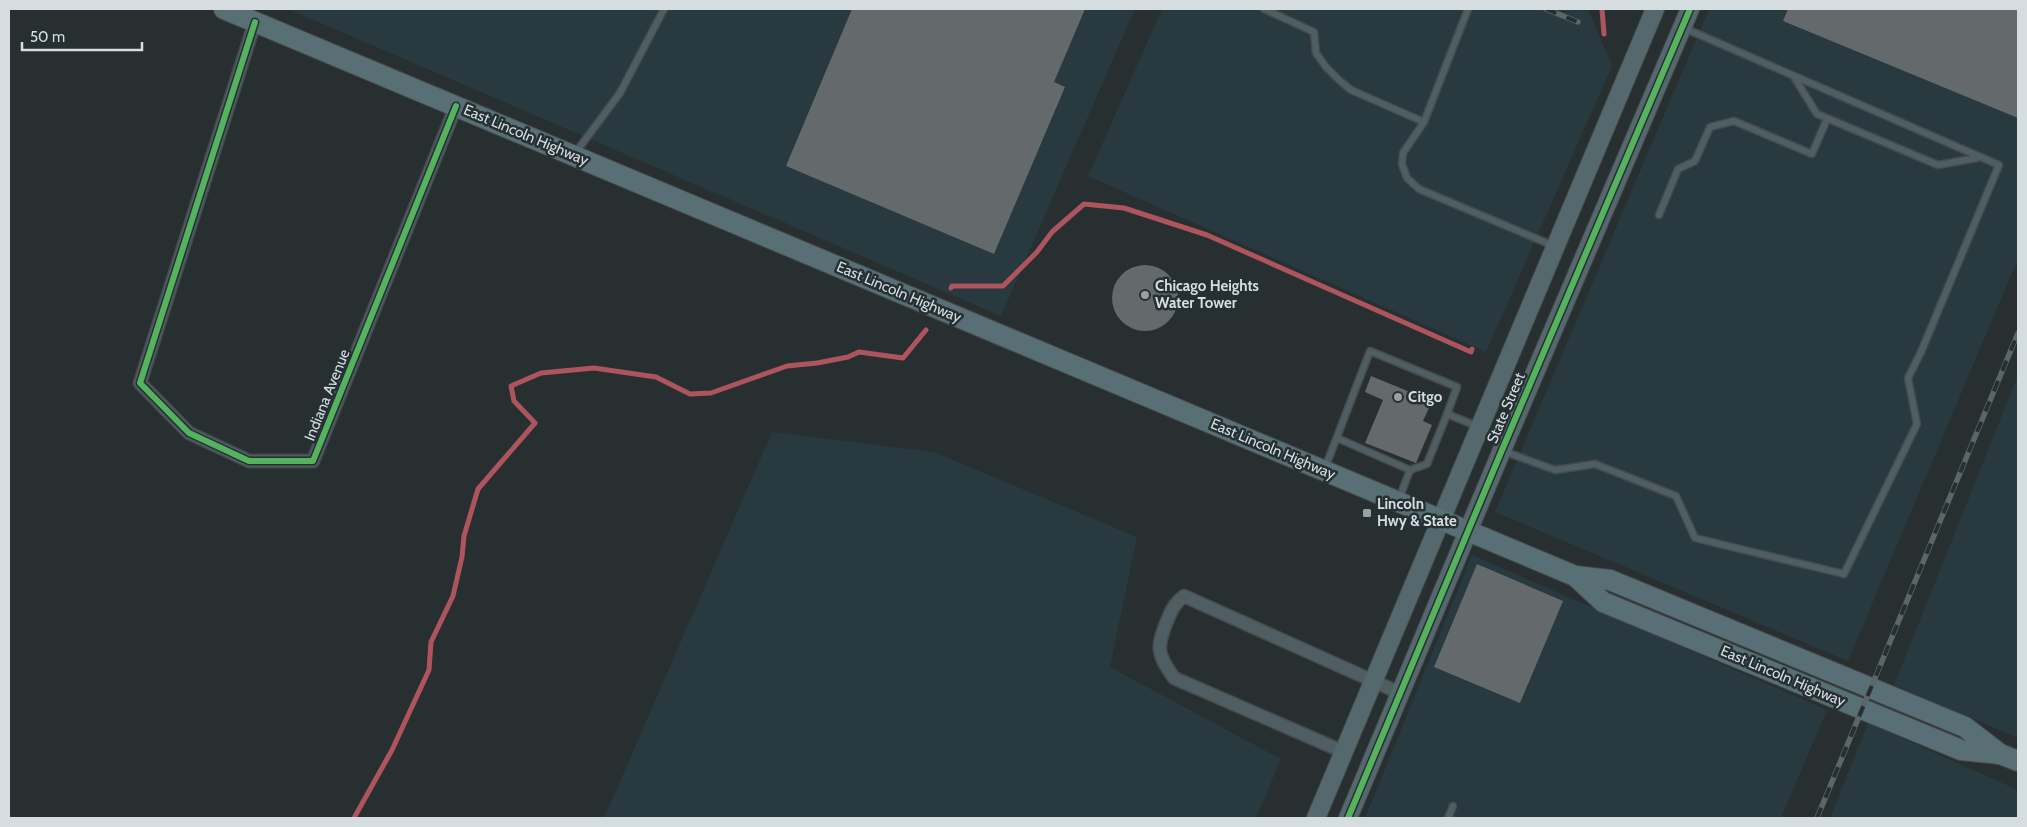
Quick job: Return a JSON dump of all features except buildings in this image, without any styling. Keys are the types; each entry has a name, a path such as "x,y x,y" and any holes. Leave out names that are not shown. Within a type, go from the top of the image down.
{"main road":[{"name":"East Lincoln Highway","path":"224,9 1575,576 1610,580 1965,727 2009,757"}],"street":[{"name":"State Street","path":"1316,818 1655,9"},
{"name":"State Street","path":"1348,818 1468,530 1690,9"},
{"name":"Indiana Avenue","path":"255,22 140,383 190,433 250,461 313,462 456,106"},
{"path":"1344,752 1174,678 1162,660 1159,641 1175,603 1184,596 1400,693"}],"lane":[{"path":"574,156 620,93 664,9"},
{"path":"1264,9 1314,32 1316,53 1326,67 1351,90 1424,122"},
{"path":"1468,9 1424,122 1403,153 1402,164 1407,178 1419,189 1555,247"},
{"path":"1502,450 1555,470 1595,464 1676,496 1695,538 1844,574 1917,424 1908,378 1921,352 1999,165 1682,27"},
{"path":"1794,77 1817,114 1827,119 1938,165 1978,157"},
{"path":"1659,216 1678,169 1695,161 1710,127 1734,121 1812,154 1827,119"},
{"path":"1324,470 1336,438 1370,351 1457,387 1427,464 1410,470 1336,438"},
{"path":"1447,414 1480,427"},
{"path":"1399,501 1410,470"},
{"path":"1448,818 1453,806"}],"shaded area":[{"path":"288,9 1135,9 1001,316"},
{"path":"1162,9 1588,9 1612,66 1486,352 1088,176"},
{"path":"1709,9 2018,9 2018,259 1848,661 1495,512"},
{"path":"2018,375 2018,738 1894,685"},
{"path":"772,432 934,452 1137,537 1110,667 1281,759 1256,818 604,818"},
{"path":"1472,555 1827,710 1781,818 1365,818"},
{"path":"1868,723 2018,790 2018,818 1830,818"}],"waterway":[{"path":"1602,9 1604,34"},
{"path":"951,288 952,286 1003,286 1037,252 1052,232 1084,204 1124,208 1207,235 1471,352 1472,349"},
{"path":"354,818 392,750 429,670 431,642 453,596 462,557 464,536 478,489 535,423 514,401 511,386 541,373 594,368 656,377 690,394 711,393 787,366 848,357 859,352 903,358 926,330"}],"railway":[{"path":"1546,9 1578,22"},
{"path":"1817,818 2018,333"}],"cycle path":[{"path":"1348,818 1690,9"},
{"path":"255,22 140,383 189,433 249,461 313,461 456,106"}],"place":[{"name":"Chicago Heights Water Tower","path":"1145,295"},
{"name":"Citgo","path":"1398,397"},
{"name":"Lincoln Hwy & State","path":"1367,513"}]}
